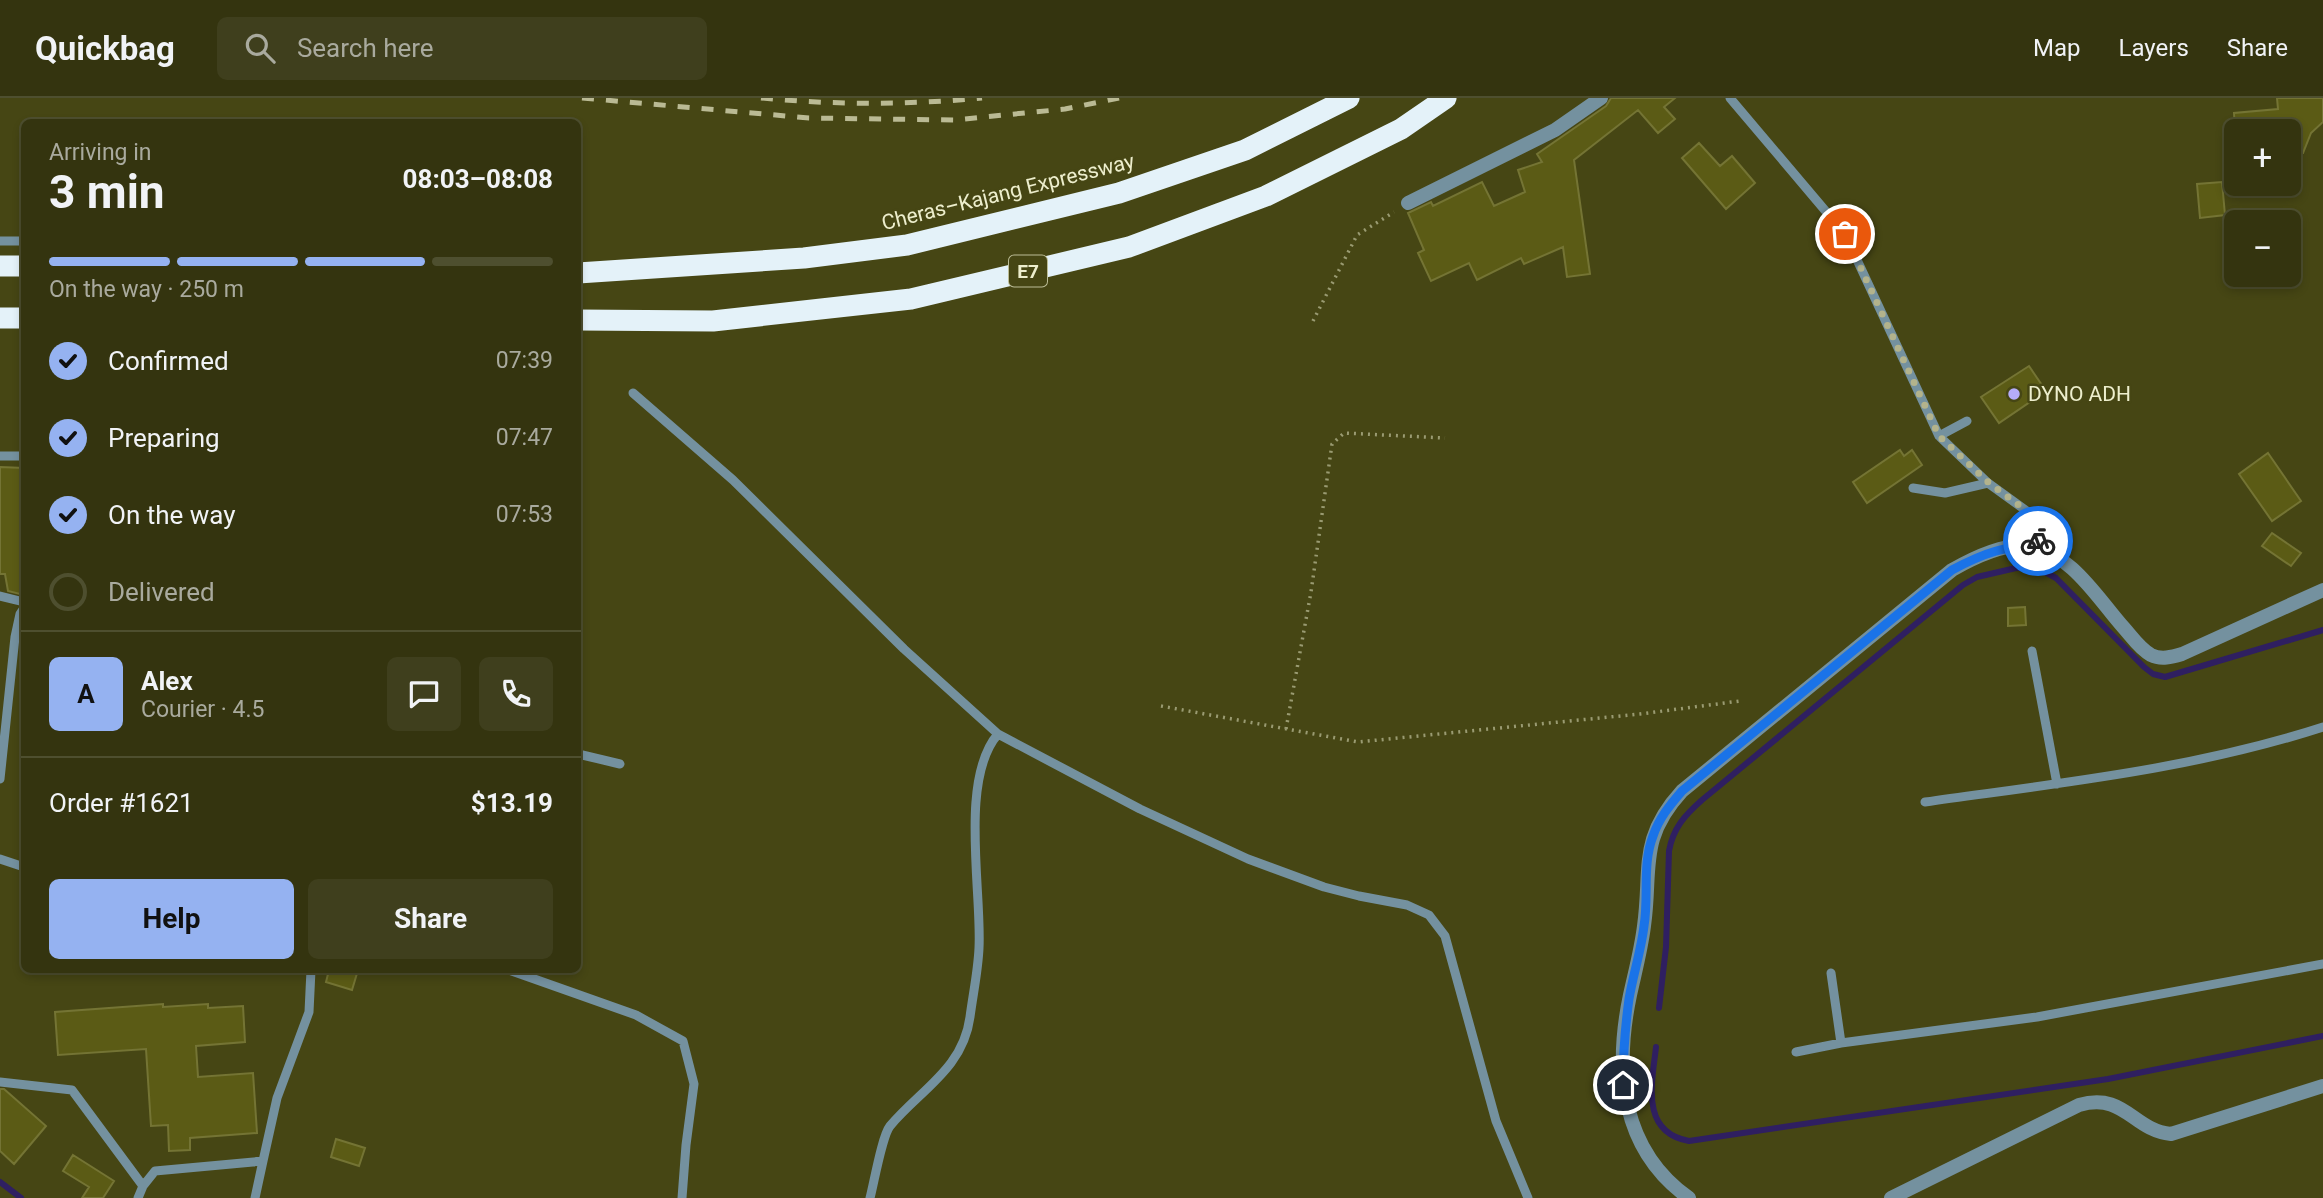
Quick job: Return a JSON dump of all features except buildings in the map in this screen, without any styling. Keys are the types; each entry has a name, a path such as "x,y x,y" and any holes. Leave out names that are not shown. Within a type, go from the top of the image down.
{"highway":[{"name":"Cheras–Kajang Expressway","path":"581,273 804,258 907,245 1119,193 1245,150 1349,98"},
{"name":"E7","path":"581,320 713,321 911,299 1129,247 1266,195 1401,129 1446,98"},
{"path":"0,265 21,266"},
{"path":"0,318 21,318"}],"street":[{"path":"1408,203 1555,130 1601,98"},
{"path":"1689,1198 1658,1170 1645,1152 1627,1108 1623,1085 1629,998 1645,922 1648,857 1652,837 1660,819 1682,791 1952,570 1969,561 2006,549 2025,546 2056,556 2070,566 2137,643 2152,655 2161,657 2182,654 2323,590"},
{"path":"1891,1198 2090,1102 2104,1101 2116,1105 2152,1129 2171,1134 2323,1086"}],"lane":[{"path":"1731,98 1845,234 1939,436 1988,482 2028,512 2041,549"},
{"path":"0,241 21,241"},
{"path":"634,393 733,480 904,649 998,734 1140,809 1248,859 1324,887 1407,905 1429,915 1444,936 1496,1121 1528,1198"},
{"path":"1939,436 1967,421"},
{"path":"0,456 21,456"},
{"path":"1913,488 1945,493 1988,482"},
{"path":"0,596 21,601"},
{"path":"0,779 15,637 21,612"},
{"path":"2032,651 2057,784"},
{"path":"1925,802 2148,770 2244,750 2323,727"},
{"path":"870,1198 888,1128 927,1091 959,1053 969,1022 979,948 976,811 981,773 991,742 998,734"},
{"path":"581,755 620,764"},
{"path":"0,859 21,866"},
{"path":"1796,1052 1841,1043 2037,1017 2323,964"},
{"path":"255,1198 277,1098 309,1012 311,973"},
{"path":"517,973 636,1015 683,1041 694,1084 682,1198"},
{"path":"1830,973 1841,1043"},
{"path":"0,1082 72,1090 143,1186"},
{"path":"138,1198 143,1186 155,1171 263,1161"}],"path":[{"path":"1313,321 1357,235 1408,203"},
{"path":"1286,729 1311,592 1332,444 1344,433 1445,438"},
{"path":"1161,706 1358,742 1640,714 1740,701"}],"waterway":[{"path":"1659,1008 1666,947 1669,851 1673,835 1681,823 1702,800 1963,585 1977,577 2016,568 2045,572 2056,578 2144,667 2153,674 2165,677 2323,630"},
{"path":"1656,1047 1652,1090 1656,1117 1663,1128 1673,1136 1689,1141 2108,1079 2323,1036"},
{"path":"0,1182 21,1198"}],"railway":[{"path":"582,98 809,118 954,120 1065,109 1119,98"},
{"path":"761,98 872,103 982,98"}],"way so far":[{"path":"1845,234 1939,436 1988,482 2028,512 2038,541"}],"place":[{"name":"DYNO ADH","path":"2014,394"}],"route":[{"path":"1623,1085 1629,998 1645,922 1648,857 1652,837 1670,804 1682,791 1952,570 1989,553 2025,546 2041,549 2038,541"}]}
